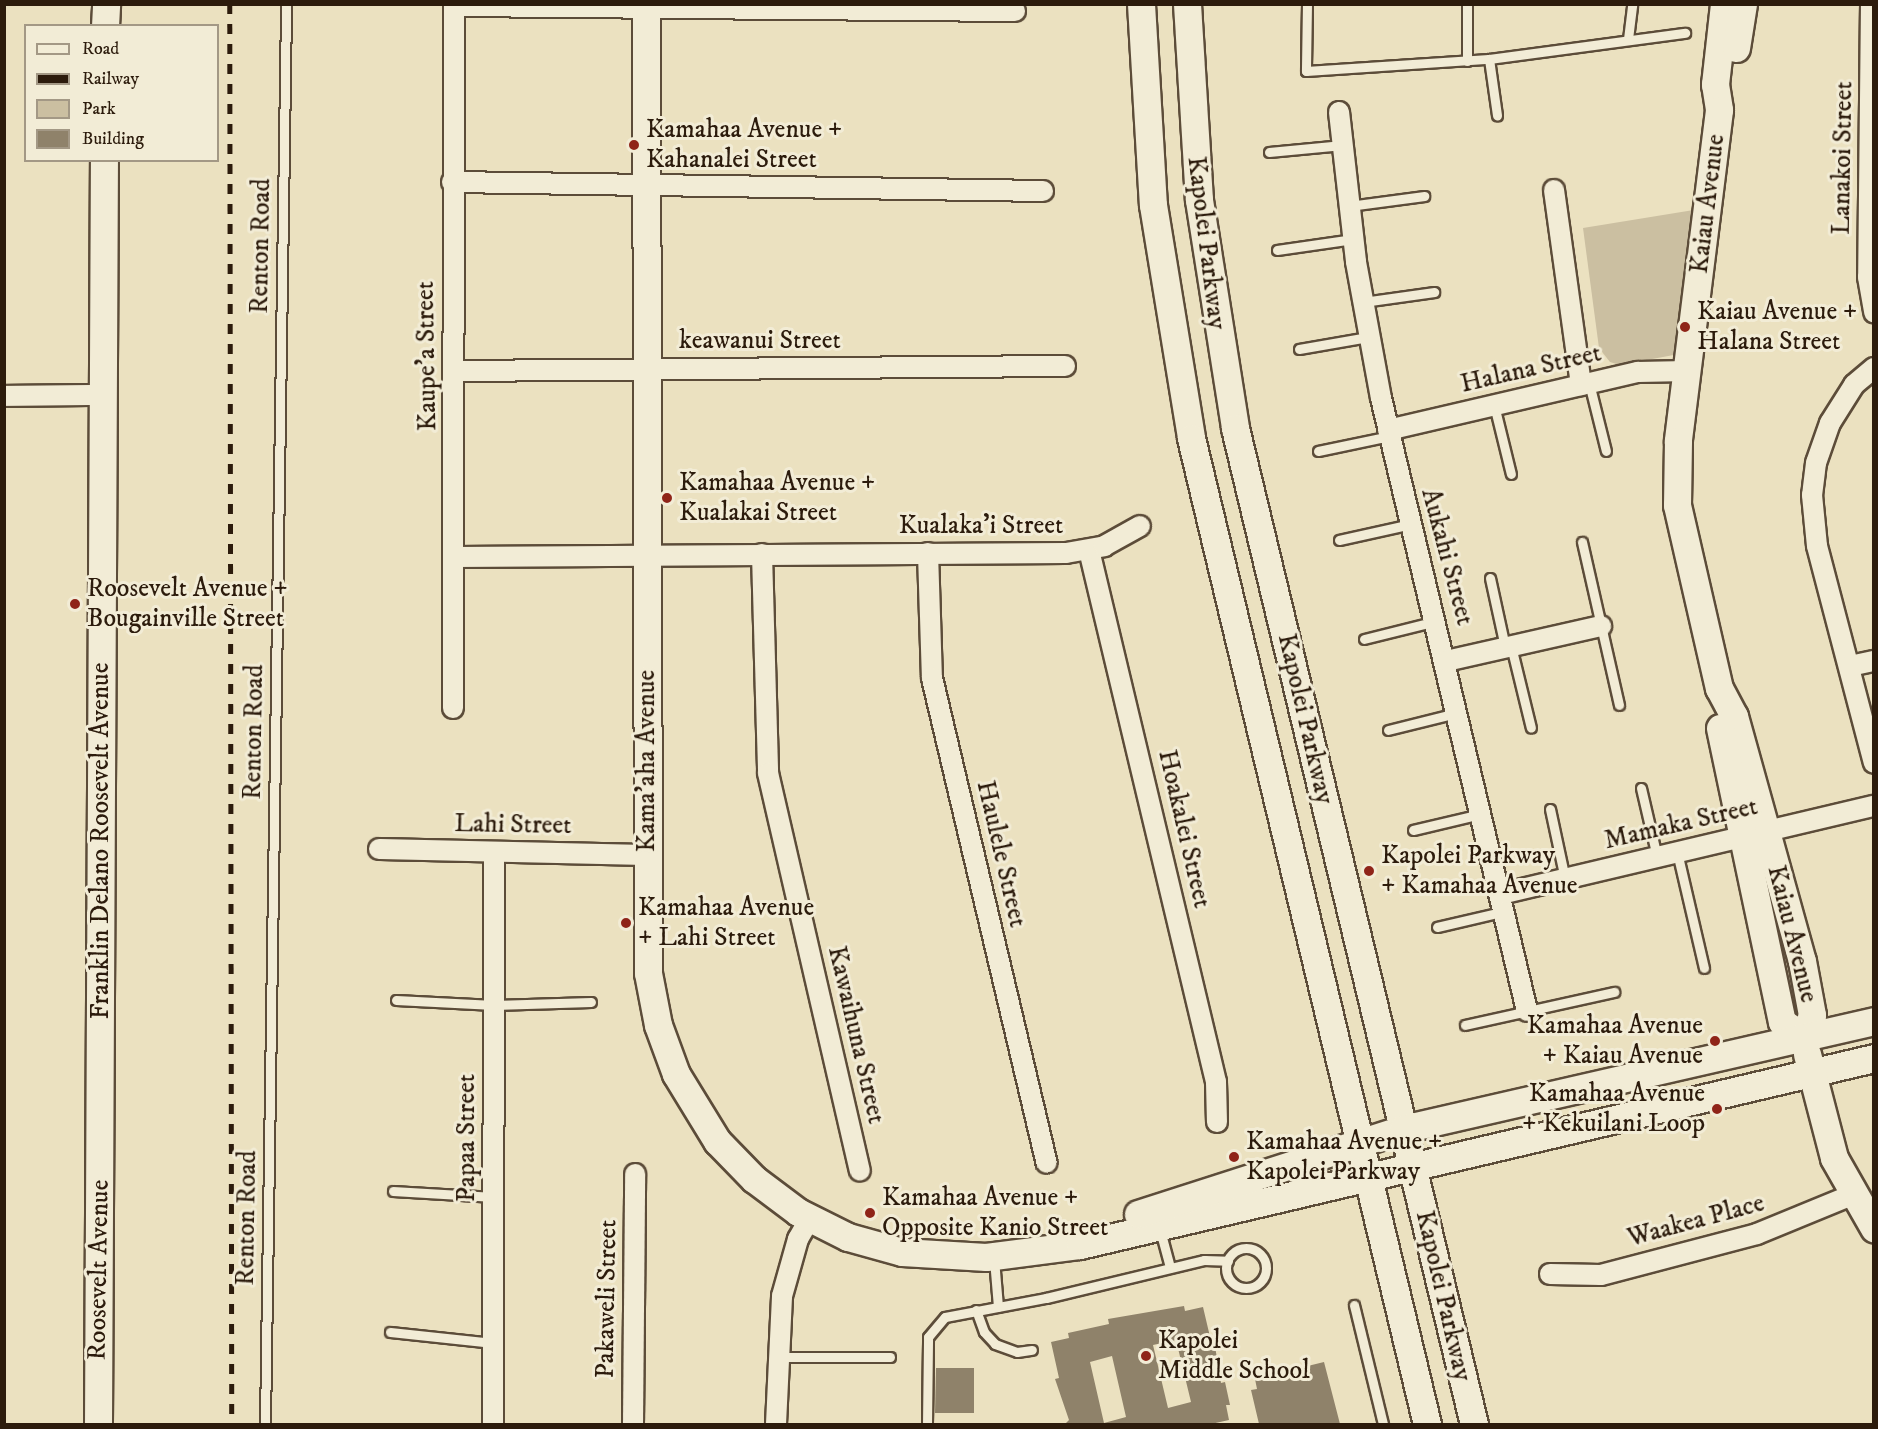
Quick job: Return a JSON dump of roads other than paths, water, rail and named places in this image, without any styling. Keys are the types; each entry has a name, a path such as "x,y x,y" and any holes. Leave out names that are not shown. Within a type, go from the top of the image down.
{"street":[{"path":"105,24 106,4"},
{"name":"Kapolei Parkway","path":"1141,4 1153,205 1175,361 1427,1425"},
{"name":"Kapolei Parkway","path":"1186,4 1199,200 1220,353 1474,1425"},
{"name":"Kaiau Avenue","path":"1724,4 1715,84 1719,110 1677,452 1677,505 1719,688 1719,719 1754,834 1782,1022 1804,1036"},
{"name":"Kaiau Avenue","path":"1719,110 1730,87 1743,4"},
{"name":"Lanakoi Street","path":"1871,4 1868,277 1874,312"},
{"path":"454,5 646,5 1015,11"},
{"name":"Kaupe'a Street","path":"453,708 456,557 452,182 454,5"},
{"name":"Kama'aha Avenue","path":"646,5 648,973 658,1025 676,1074 702,1120 735,1161 775,1197 848,1237 902,1252 957,1258 994,1256 1041,1248 1080,1245 1359,1142 1403,1129 1874,1020"},
{"name":"Aukahi Street","path":"1339,112 1353,239 1368,337 1527,1011"},
{"name":"Franklin Delano Roosevelt Avenue","path":"100,1162 104,162"},
{"path":"452,182 1043,191"},
{"path":"1554,190 1585,384"},
{"name":"keawanui Street","path":"454,371 1065,366"},
{"path":"1874,368 1854,385 1830,423 1816,463 1812,495 1817,546 1874,763"},
{"name":"Halana Street","path":"1389,433 1494,405 1638,372 1688,371"},
{"path":"4,396 103,395"},
{"name":"Kualaka'i Street","path":"456,557 1089,550 1140,526"},
{"name":"Hoakalei Street","path":"1089,550 1216,1082 1217,1122"},
{"name":"Haulele Street","path":"928,553 932,678 1047,1163"},
{"name":"Kawaihuna Street","path":"762,554 768,773 860,1171"},
{"path":"1446,660 1601,626"},
{"path":"1850,666 1874,661"},
{"name":"Mamaka Street","path":"1503,903 1565,879 1874,806"},
{"name":"Lahi Street","path":"379,849 647,855"},
{"name":"Papaa Street","path":"493,1425 494,852"},
{"path":"1804,1036 1834,1158 1852,1195 1874,1228"},
{"name":"Kama'aha Avenue","path":"1157,1217 1367,1175 1874,1058"},
{"name":"Roosevelt Avenue","path":"98,1425 100,1162"},
{"name":"Roosevelt Avenue","path":"100,1162 116,1425"},
{"name":"Pakaweli Street","path":"633,1425 635,1174"},
{"name":"Waakea Place","path":"1550,1274 1581,1276 1612,1272 1757,1234 1852,1195"},
{"path":"776,1425 776,1357 786,1276 810,1218"}],"lane":[{"name":"Renton Road","path":"265,1425 286,4"},
{"path":"1307,4 1306,71 1489,59 1685,33"},
{"path":"1467,4 1467,61"},
{"path":"1628,39 1632,4"},
{"path":"1489,59 1497,115"},
{"path":"1269,152 1343,145"},
{"path":"1349,206 1424,196"},
{"path":"1276,250 1353,239"},
{"path":"1363,302 1434,292"},
{"path":"1299,349 1368,337"},
{"path":"1585,384 1606,451"},
{"path":"1494,405 1511,474"},
{"path":"1317,452 1389,433"},
{"path":"1339,540 1411,524"},
{"path":"1582,542 1618,705"},
{"path":"1490,578 1531,728"},
{"path":"1364,639 1436,621"},
{"path":"1388,730 1458,713"},
{"path":"1641,788 1656,857"},
{"path":"1550,809 1565,879"},
{"path":"1413,830 1482,814"},
{"path":"1677,852 1704,968"},
{"path":"1437,927 1503,903"},
{"path":"1464,1025 1614,992"},
{"path":"396,1000 494,1005 591,1002"},
{"path":"393,1191 494,1197"},
{"path":"1157,1217 1170,1268"},
{"path":"1237,1250 1257,1251 1266,1263 1265,1276 1255,1286 1242,1288 1227,1274 1228,1260 1237,1250"},
{"path":"994,1256 999,1307"},
{"path":"927,1425 928,1337 945,1317 999,1307 1210,1258 1228,1260"},
{"path":"1354,1305 1383,1425"},
{"path":"976,1310 984,1332 995,1344 1017,1352 1032,1350"},
{"path":"390,1332 494,1342"},
{"path":"776,1357 890,1357"}],"railway":[{"path":"230,4 232,1424"}],"place":[{"name":"Kamahaa Avenue + Kahanalei Street","path":"634,145"},
{"name":"Kaiau Avenue + Halana Street","path":"1685,327"},
{"name":"Kamahaa Avenue + Kualakai Street","path":"667,498"},
{"name":"Roosevelt Avenue + Bougainville Street","path":"75,604"},
{"name":"Kapolei Parkway + Kamahaa Avenue","path":"1369,871"},
{"name":"Kamahaa Avenue + Lahi Street","path":"626,923"},
{"name":"Kamahaa Avenue + Kaiau Avenue","path":"1715,1041"},
{"name":"Kamahaa Avenue + Kekuilani Loop","path":"1717,1109"},
{"name":"Kamahaa Avenue + Kapolei Parkway","path":"1234,1157"},
{"name":"Kamahaa Avenue + Opposite Kanio Street","path":"870,1213"},
{"name":"Kapolei Middle School","path":"1146,1356"}]}
